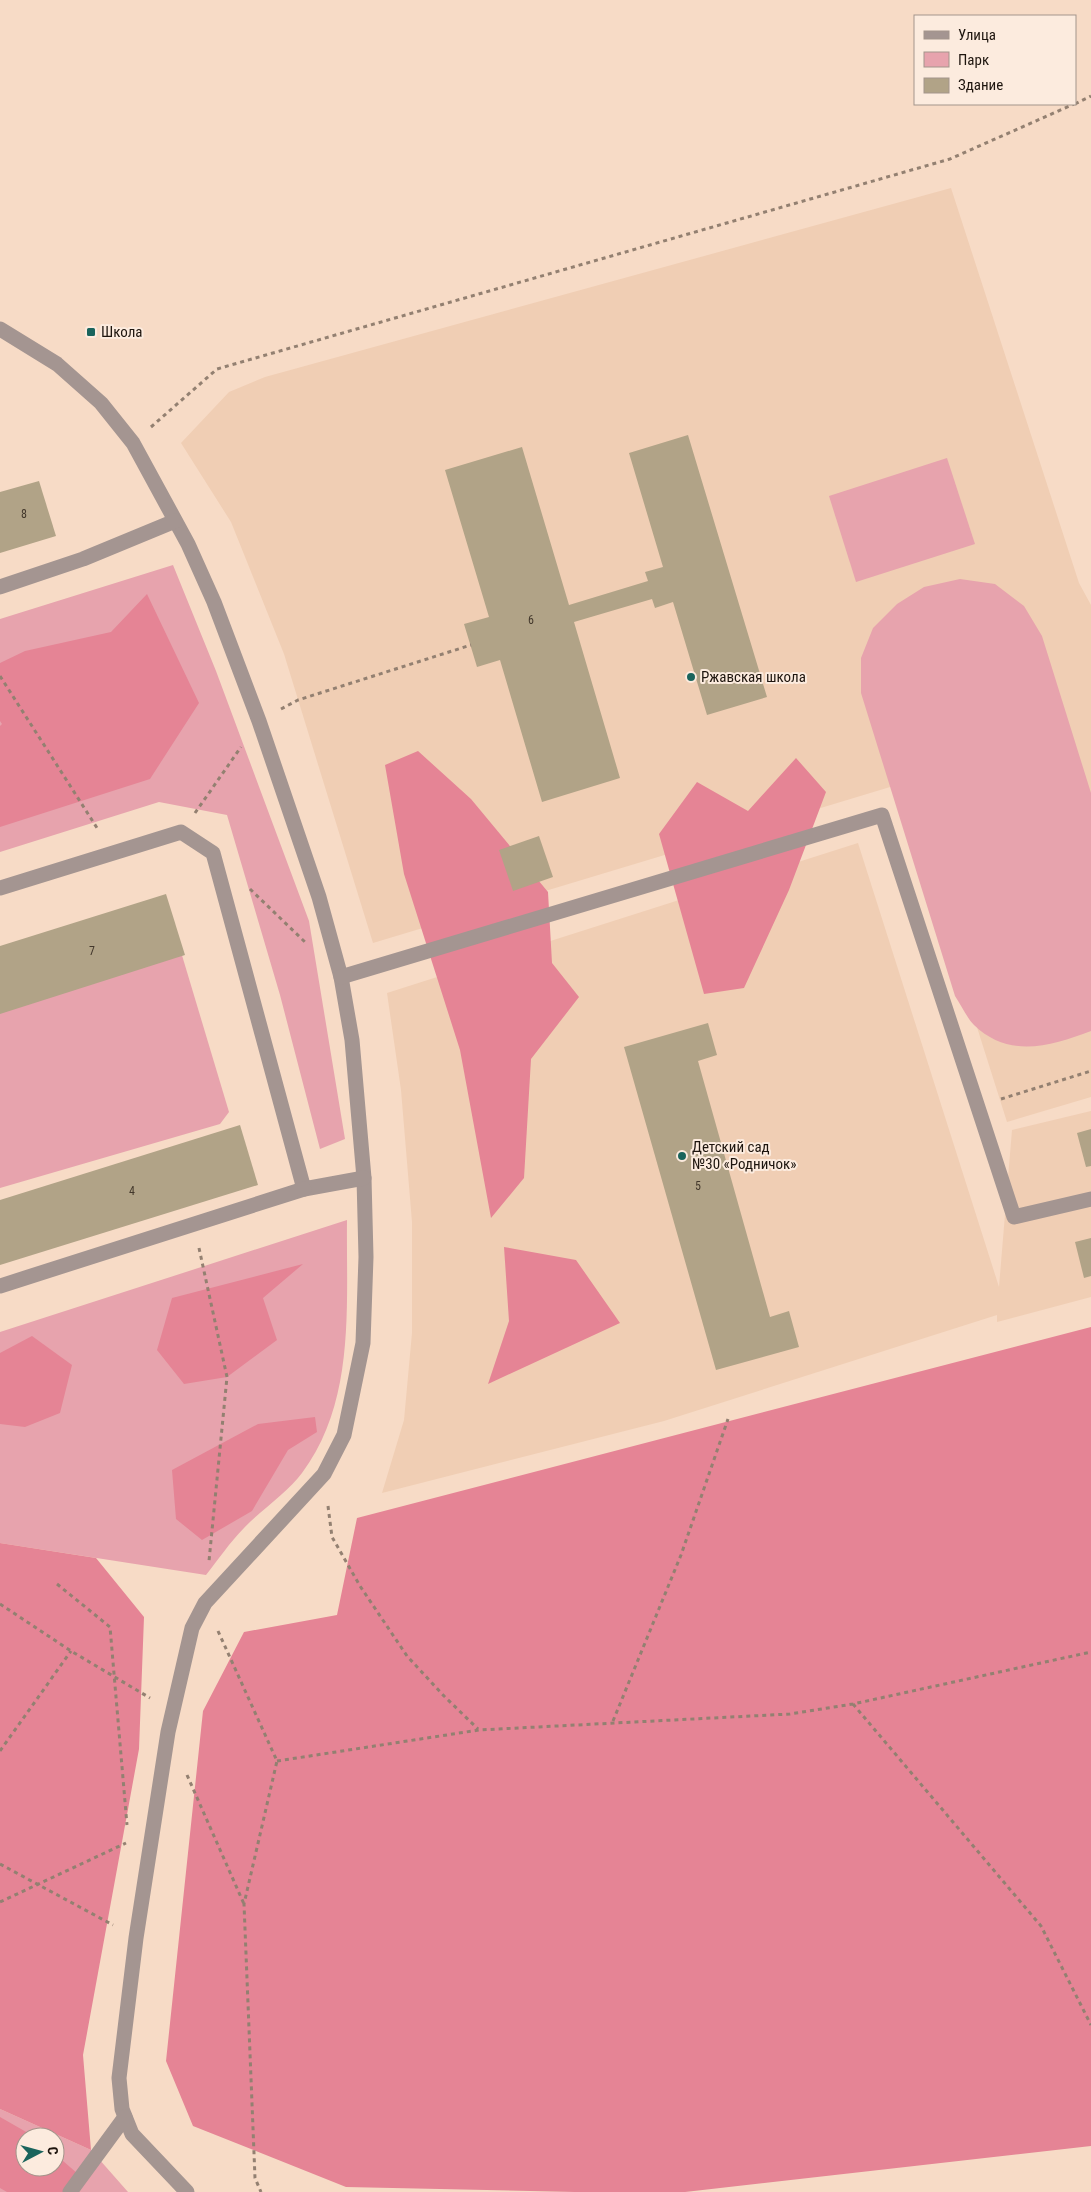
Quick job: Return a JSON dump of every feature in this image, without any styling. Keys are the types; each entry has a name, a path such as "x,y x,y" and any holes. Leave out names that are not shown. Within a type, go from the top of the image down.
{"street":[{"path":"0,329 60,367 100,403 133,443 175,521 214,602 260,721 319,897 341,978 352,1040 364,1178 366,1257 363,1343 344,1435 324,1474 205,1603 192,1628 168,1732 136,1938 119,2078 122,2110 132,2134 187,2192"},
{"path":"0,587 83,559 175,521"},
{"path":"341,978 882,816 1014,1216 1091,1199"},
{"path":"0,888 182,832 213,852 304,1189"},
{"path":"0,1286 304,1189 364,1178"},
{"path":"70,2192 125,2117"}],"path":[{"path":"1076,104 1091,96"},
{"path":"133,443 217,369 950,159 1073,105"},
{"path":"182,832 260,721 298,700 471,645"},
{"path":"0,676 113,853"},
{"path":"248,887 305,943"},
{"path":"978,1106 1091,1072"},
{"path":"194,1223 227,1377 205,1603 277,1761 244,1904 255,2178 261,2192"},
{"path":"613,1721 681,1555 728,1419"},
{"path":"324,1474 332,1538 360,1586 407,1656 479,1730"},
{"path":"56,1584 110,1627 127,1832"},
{"path":"0,1751 72,1651"},
{"path":"277,1761 479,1730 613,1721 790,1714 852,1704 1091,1652"},
{"path":"852,1704 1041,1926 1091,2025"},
{"path":"0,1902 128,1842"},
{"path":"0,1864 136,1938"}],"shaded area":[{"name":"Ржавская школа","path":"951,188 1079,583 1091,605 1091,1097 1007,1122 900,784 373,943 284,654 231,522 181,443 229,392 265,377"},
{"path":"147,594 199,703 150,779 0,827 0,726 2,724 0,721 0,663 25,651 111,632"},
{"path":"418,751 471,799 548,892 552,963 579,997 531,1059 524,1178 491,1218 460,1050 404,874 385,765"},
{"path":"796,758 826,792 789,890 744,988 704,994 659,834 697,782 748,811"},
{"name":"Детский сад №30 «Родничок»","path":"858,843 999,1287 1012,1130 1091,1111 1091,1297 997,1322 997,1315 664,1421 382,1493 404,1420 412,1333 412,1222 401,1090 387,993"},
{"path":"504,1247 576,1260 620,1323 488,1384 509,1321"},
{"path":"303,1264 263,1298 277,1340 227,1377 184,1384 157,1350 172,1298"},
{"path":"1091,1327 1091,2146 685,2192 575,2192 346,2187 193,2126 166,2061 203,1711 244,1632 337,1615 357,1518"},
{"path":"32,1336 72,1365 60,1413 25,1427 0,1424 0,1353"},
{"path":"315,1417 317,1432 288,1450 252,1511 202,1540 176,1519 172,1470 258,1424"},
{"path":"0,1543 96,1558 144,1617 139,1749 83,2055 91,2150 65,2138 65,2127 40,2127 0,2109"},
{"path":"0,2117 18,2127 15,2127 15,2177 65,2177 65,2163 78,2174 65,2192 7,2192 0,2188"}],"green space":[{"path":"947,458 975,544 856,582 829,496"},
{"path":"173,565 216,671 309,921 345,1139 320,1149 280,995 227,815 159,802 0,852 0,619"},
{"path":"960,579 995,584 1024,606 1042,636 1091,793 1091,1031 1046,1045 1016,1046 987,1036 971,1022 955,996 861,693 861,658 873,628 897,604 924,587"},
{"path":"181,952 229,1112 220,1124 0,1188 0,1007"},
{"path":"347,1220 347,1318 340,1384 332,1415 319,1445 302,1473 290,1487 239,1533 206,1575 0,1543 0,1332"},
{"path":"0,2109 40,2127 15,2127 15,2177 65,2177 65,2138 91,2150 128,2192 0,2192"}],"building":[{"path":"688,435 767,697 707,715 673,602 655,608 652,599 574,622 620,778 542,802 500,660 477,667 464,624 489,617 445,470 522,447 569,605 648,581 645,572 663,567 629,453"},
{"path":"39,481 56,536 0,553 0,492"},
{"path":"539,836 553,877 513,891 499,850"},
{"path":"166,894 185,955 0,1014 0,946"},
{"path":"708,1023 717,1055 698,1061 770,1317 789,1311 799,1347 716,1370 624,1047"},
{"path":"240,1125 258,1185 0,1265 0,1200"},
{"path":"1091,1129 1091,1166 1086,1167 1077,1133"},
{"path":"1091,1238 1091,1276 1084,1278 1075,1242"}],"place":[{"name":"Школа","path":"91,332"},
{"name":"Ржавская школа","path":"691,677"},
{"name":"Детский сад №30 «Родничок»","path":"682,1156"}]}
